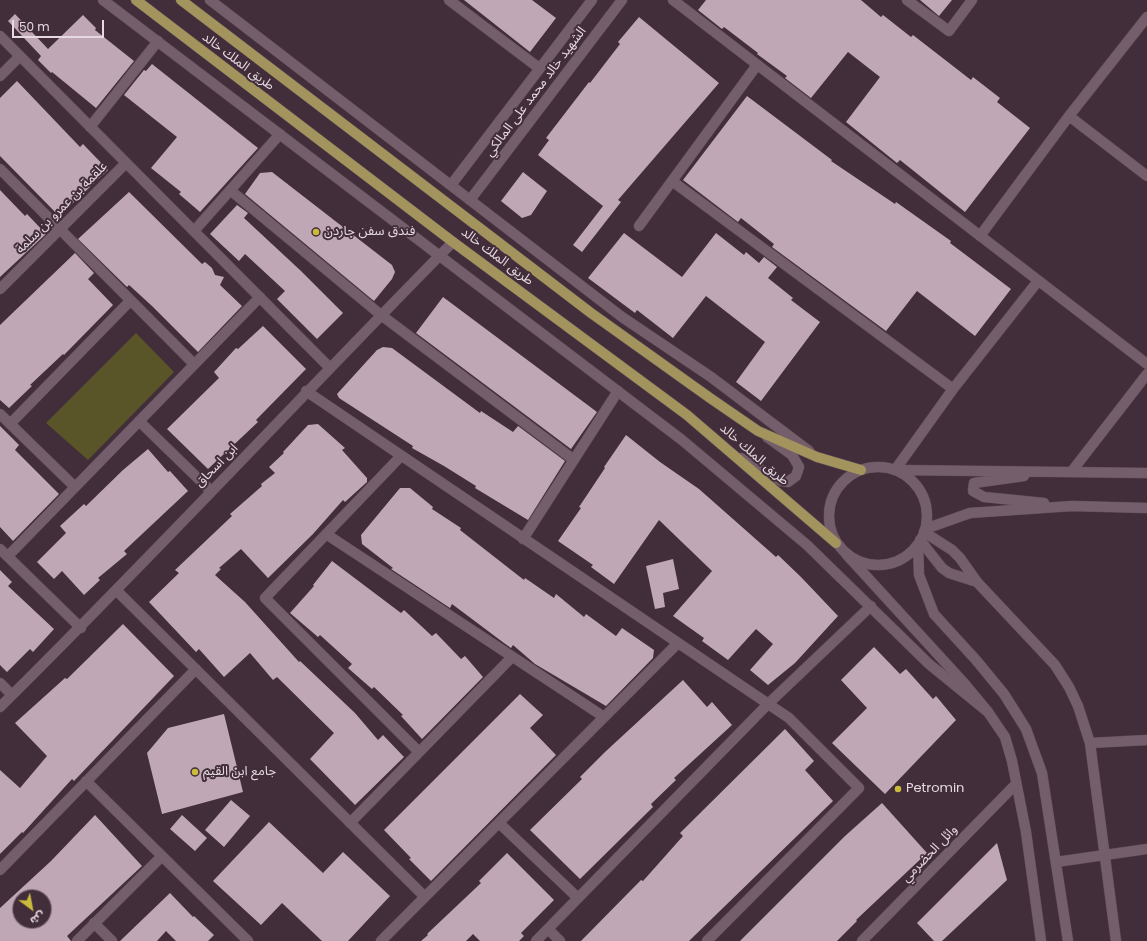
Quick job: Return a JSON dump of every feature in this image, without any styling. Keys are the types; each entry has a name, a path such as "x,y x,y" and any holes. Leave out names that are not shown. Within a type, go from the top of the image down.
{"main road":[{"name":"طريق الملك خالد","path":"136,0 453,242 687,415 836,542"},
{"name":"طريق الملك خالد","path":"181,0 591,313 758,431 817,457 861,470"}],"street":[{"path":"103,0 682,440 801,540 930,664 988,712"},
{"path":"210,0 622,317 711,377 817,457"},
{"path":"449,0 539,68"},
{"name":"الشهيد خالد محمد على المالكي","path":"451,185 592,0"},
{"name":"الشهيد خالد محمد على المالكي","path":"470,200 622,0"},
{"path":"674,0 1147,364"},
{"path":"907,0 949,31 972,0"},
{"path":"980,236 1069,116 1147,17"},
{"path":"0,36 329,367"},
{"path":"90,127 158,41"},
{"path":"0,76 20,56"},
{"path":"639,226 757,65"},
{"path":"1069,116 1147,176"},
{"path":"194,231 280,134"},
{"name":"علقمة بن عمرو بن سلمة","path":"0,289 126,163"},
{"path":"0,169 194,364"},
{"path":"672,181 953,389"},
{"path":"230,190 381,315 574,460"},
{"name":"ابن اسحاق","path":"0,707 81,628 329,367 453,242"},
{"path":"895,470 953,389 1038,281"},
{"path":"8,556 260,297"},
{"path":"10,424 130,301"},
{"path":"1147,374 1072,471 974,483 973,492 984,497 1072,506 1147,508"},
{"path":"306,391 789,718 859,788 706,941"},
{"path":"523,539 618,391"},
{"path":"0,414 75,487"},
{"path":"139,421 211,491"},
{"path":"732,452 781,481 788,482 796,476 799,467 792,455 758,431"},
{"path":"401,456 265,598 419,752"},
{"path":"1041,941 1026,832 1005,737 988,712 964,683 836,542 830,529 828,514 831,500 838,487 848,477 861,470 872,467 895,470 1147,473"},
{"path":"895,470 908,477 918,487 925,500 927,515 922,537 918,574 934,614 976,660 1004,694 1026,729 1042,773 1068,941"},
{"path":"846,554 860,562 876,565 892,563 902,558 922,537 970,513 1072,506"},
{"path":"326,534 604,717"},
{"path":"922,537 942,568 949,574 977,582"},
{"path":"922,537 952,550 960,558 977,582 1055,665 1069,687 1078,706 1090,743 1116,941"},
{"path":"0,549 81,628"},
{"path":"116,590 425,897"},
{"path":"536,941 768,704 871,606"},
{"path":"381,941 678,643"},
{"path":"350,823 512,656"},
{"path":"0,870 196,669"},
{"path":"0,683 12,695"},
{"path":"1090,743 1147,740"},
{"path":"86,781 248,941"},
{"name":"وائل الحضرمي","path":"862,941 1016,784"},
{"path":"499,823 578,898"},
{"path":"1056,862 1147,849"},
{"path":"77,941 162,856"},
{"path":"94,923 112,941"},
{"path":"548,929 560,941"}],"shaded area":[{"path":"136,333 174,372 88,460 46,423"}],"building":[{"path":"464,0 532,0 556,18 530,52"},
{"path":"706,0 861,0 881,17 883,15 911,37 913,35 971,80 973,77 1000,98 997,102 1030,128 965,212 900,160 897,163 846,122 880,77 848,52 811,98 785,78 787,76 757,54 758,53 724,27 722,29 698,10"},
{"path":"920,0 952,0 939,16"},
{"path":"15,14 48,49 83,15 96,28 95,30 134,61 96,108 52,72 51,73 38,60 41,56 8,21"},
{"path":"639,17 719,83 618,200 621,202 582,252 573,245 603,206 538,155 549,140 546,138 620,44 618,42"},
{"path":"152,64 258,148 200,212 179,194 181,192 151,168 177,137 124,95 144,70 146,71"},
{"path":"17,81 80,147 83,144 108,170 59,216 0,156 0,98"},
{"path":"747,96 832,160 831,161 895,204 896,202 951,241 950,243 1011,289 975,336 917,291 886,331 772,247 774,244 741,218 738,222 683,180"},
{"name":"فندق سفن جاردن","path":"272,172 392,265 395,272 392,279 374,301 245,194 260,173"},
{"path":"523,172 547,191 531,215 522,218 501,201"},
{"path":"0,190 25,216 27,214 46,234 0,277"},
{"path":"129,192 202,264 205,262 212,268 215,275 224,277 220,285 242,306 198,352 152,306 129,285 127,287 78,239"},
{"path":"237,205 248,213 244,218 301,271 343,313 317,339 277,299 285,291 245,254 239,261 210,234"},
{"path":"624,233 682,277 716,233 744,255 746,252 759,263 764,257 777,267 768,278 793,298 791,300 820,322 761,401 736,382 765,342 706,296 673,338 637,310 635,313 588,278"},
{"path":"75,253 94,273 88,279 113,305 64,355 63,354 30,385 32,386 9,408 0,400 0,325"},
{"path":"443,297 597,412 571,449 416,333"},
{"path":"263,326 306,369 256,420 258,422 208,469 167,429 219,378 214,372 236,348 238,349"},
{"path":"383,347 392,348 480,413 481,411 513,432 518,426 565,461 528,520 475,488 476,486 444,466 412,448 413,446 339,398 337,394 377,350"},
{"path":"318,424 345,448 342,450 367,478 367,482 345,502 343,500 313,534 268,578 241,549 219,568 221,569 215,575 245,602 299,662 300,661 355,713 378,740 383,735 404,757 355,805 310,759 334,733 277,677 273,680 250,653 224,677 199,649 196,652 149,602 179,573 175,570 232,516 230,514 262,486 261,484 275,473 269,467 284,453 283,452 308,425"},
{"path":"0,426 19,445 15,450 59,494 13,541 0,527"},
{"path":"626,435 660,462 699,489 776,557 778,555 838,616 795,663 768,685 750,670 773,644 756,629 728,660 702,641 704,638 673,616 712,571 659,520 614,584 591,567 593,565 558,541 581,508 579,507"},
{"path":"148,449 168,472 170,471 188,491 124,551 127,554 98,578 100,580 84,595 62,571 54,579 37,562 66,533 60,526 84,504 86,506 123,470"},
{"path":"400,488 410,488 433,507 432,509 461,528 460,530 524,580 525,578 554,598 556,594 584,617 586,614 616,636 622,628 654,650 653,658 606,706 535,664 513,645 511,648 452,604 450,608 391,569 393,568 362,544 361,535"},
{"path":"673,559 679,589 663,593 665,607 655,609 646,566"},
{"path":"332,561 401,613 404,610 432,636 436,633 461,659 465,656 483,677 422,739 401,716 403,715 374,687 372,689 348,668 352,664 320,635 318,637 290,613 314,586 313,585"},
{"path":"0,570 12,582 8,586 54,629 33,652 30,649 7,672 0,665"},
{"path":"123,624 174,676 74,781 72,779 23,833 22,832 0,854 0,770 20,788 47,756 15,723 65,678 67,679"},
{"path":"874,647 900,674 906,669 933,699 936,696 956,720 885,794 832,743 867,708 841,680"},
{"path":"683,680 707,707 712,702 732,725 674,778 676,780 651,804 653,807 580,879 530,830 582,779 580,777 605,752"},
{"path":"520,694 543,715 530,728 556,755 431,881 409,859 411,858 384,830"},
{"name":"جامع ابن القيم","path":"224,714 243,792 162,814 147,753 168,728"},
{"path":"785,729 814,761 805,770 833,801 689,941 581,941 641,880 643,881 683,836 680,833"},
{"path":"231,800 250,816 224,847 205,830"},
{"path":"882,803 927,853 856,920 857,921 837,941 740,941 845,836"},
{"path":"95,815 142,866 67,936 71,941 0,941 0,908 12,897 12,929 52,929 52,889 21,889 51,861"},
{"path":"182,815 207,838 195,851 170,829"},
{"path":"269,822 323,873 343,852 390,896 348,941 322,941 282,903 261,925 213,881"},
{"path":"997,843 1007,880 942,941 934,941 917,923"},
{"path":"507,853 554,900 521,933 524,936 519,941 480,941 473,934 466,941 421,941 481,883 479,881"},
{"path":"170,893 193,917 194,916 214,935 208,941 176,941 166,931 157,941 120,941"}],"place":[{"name":"فندق سفن جاردن","path":"316,232"},
{"name":"جامع ابن القيم","path":"195,772"},
{"name":"Petromin","path":"898,789"}]}
